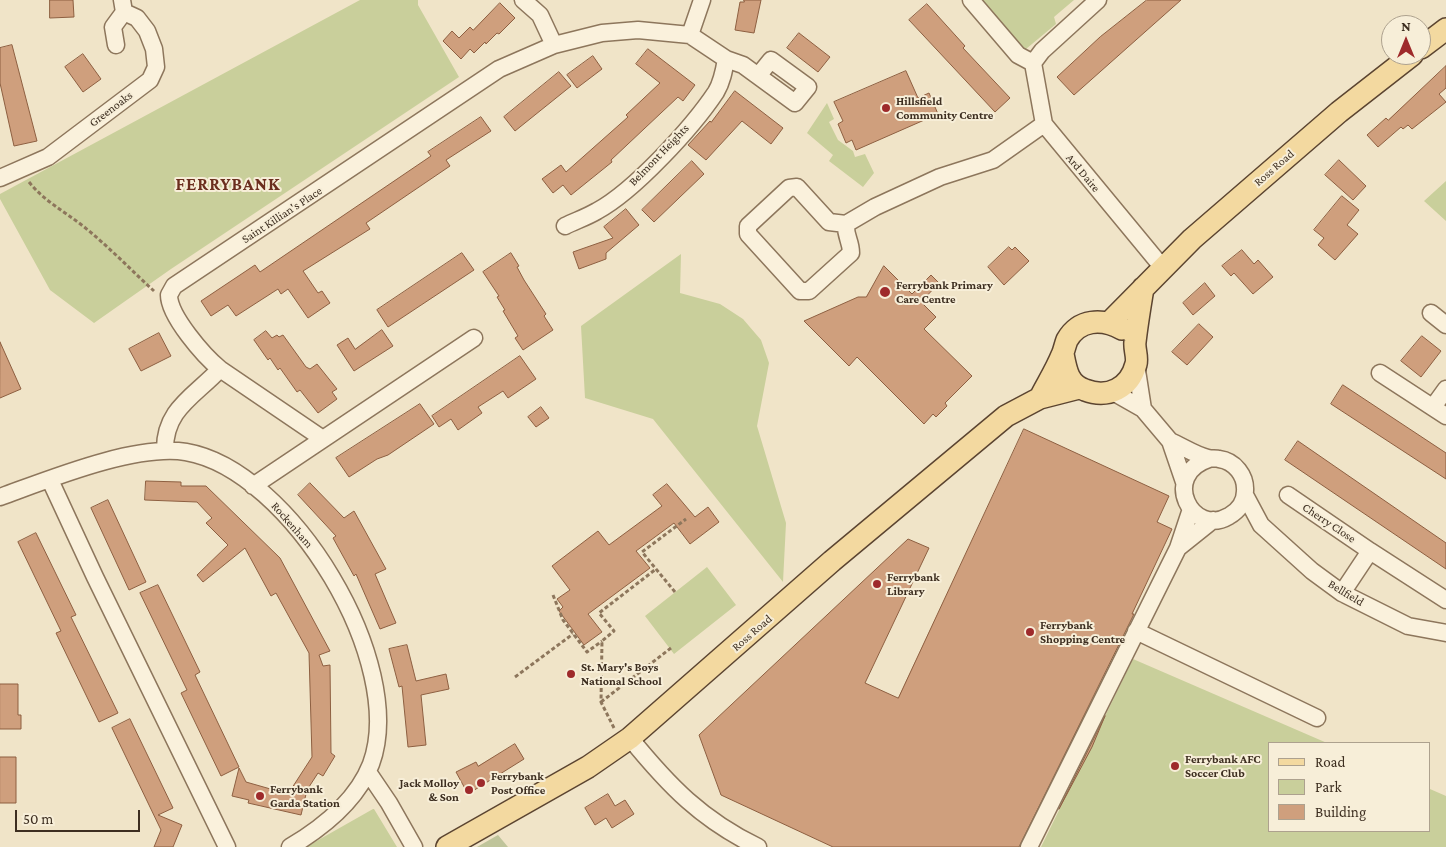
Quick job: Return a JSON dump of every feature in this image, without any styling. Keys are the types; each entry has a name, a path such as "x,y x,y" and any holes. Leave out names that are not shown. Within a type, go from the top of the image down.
{"main road":[{"path":"1431,40 1446,29"},
{"name":"Ross Road","path":"1110,322 1200,232 1331,118 1399,65"},
{"path":"1063,354 1066,372 1079,388 1094,394 1113,392 1130,379 1143,288"},
{"path":"1040,398 1063,354 1066,342 1079,327 1094,321 1110,322 1125,330 1135,354"},
{"name":"Ross Road","path":"447,847 580,771 627,741 956,456 1006,416 1040,398 1079,388"}],"street":[{"path":"523,0 540,15 554,45 602,33 638,30 690,35 726,59 743,65 758,76"},
{"path":"690,35 702,0"},
{"path":"971,0 1018,55 1033,63 1042,51 1098,0"},
{"name":"Greenoaks","path":"0,178 48,157 150,80 156,67 154,50 147,32 137,18 123,6 113,27 116,45"},
{"name":"Saint Killian's Place","path":"169,295 179,283 499,69 554,45"},
{"name":"Belmont Heights","path":"565,226 598,211 636,181 667,151 717,91 723,76 726,59"},
{"name":"Ard Daire","path":"1033,63 1044,124 1163,268"},
{"path":"846,224 845,234 852,244 852,253 809,291 800,291 748,234 748,226 789,188 797,187 829,222 846,224 875,207 940,177 993,160 1044,124"},
{"path":"169,295 171,305 202,352 220,369 323,439"},
{"path":"1431,313 1446,325"},
{"path":"253,486 474,338"},
{"path":"1135,354 1143,408"},
{"path":"165,451 166,430 173,417 188,399 220,369"},
{"path":"1380,372 1439,411 1446,389"},
{"path":"1113,392 1143,408 1170,441 1184,482 1186,501 1197,515 1261,525"},
{"path":"1170,441 1209,459 1228,461 1236,467 1245,485 1245,495 1238,509 1219,519 1178,548"},
{"name":"Rockenham","path":"0,497 130,456 165,451 184,452 205,457 229,469 253,486 286,515 313,548 337,587 361,639 372,675 379,713 377,739 368,772 355,792 334,815 290,847"},
{"path":"1184,482 1193,467 1209,459"},
{"path":"50,480 95,577 227,847"},
{"name":"Bellfield","path":"1245,495 1261,525 1312,571 1342,594 1408,626 1446,633"},
{"name":"Cherry Close","path":"1288,496 1446,600"},
{"path":"1029,847 1178,548 1191,509"},
{"path":"1342,594 1370,551"},
{"path":"1136,631 1317,718"},
{"path":"627,741 690,804 720,827 758,847"},
{"path":"368,772 389,803 414,847"}],"path":[{"path":"21,169 28,182 42,197 103,242 156,293 169,295"},
{"path":"675,592 642,552 686,519"},
{"path":"553,595 563,620 587,652 614,631 599,613 656,569"},
{"path":"515,677 573,634"},
{"path":"602,640 601,702 608,720 627,741"},
{"path":"601,702 670,648"}],"green space":[{"path":"360,0 418,0 418,5 459,77 171,269 94,323 50,290 0,199 0,194"},
{"path":"977,0 1074,0 1054,17 1056,24 1026,49 1015,46"},
{"path":"827,103 834,119 829,122 838,140 853,151 855,157 865,154 874,173 863,187 829,161 833,155 807,133"},
{"path":"1446,181 1446,221 1424,201"},
{"path":"681,254 680,293 720,304 743,319 761,340 769,363 757,426 786,523 783,582 653,419 585,398 581,326"},
{"path":"707,567 736,605 674,654 645,616"},
{"name":"Ferrybank AFC Soccer Club","path":"1133,659 1325,742 1268,742 1268,832 1431,832 1431,789 1446,796 1446,847 1041,847"},
{"path":"373,809 397,847 306,847"},
{"path":"498,835 508,847 477,847"}],"building":[{"path":"50,0 73,0 74,17 50,18"},
{"path":"744,0 761,0 754,33 735,30 740,2 744,2"},
{"path":"1147,0 1181,0 1074,95 1057,77 1100,37"},
{"path":"500,3 515,18 499,34 497,33 486,44 485,42 474,53 470,49 461,59 443,41 452,31 459,38 470,27 473,30"},
{"path":"927,4 965,46 963,48 1010,98 995,112 909,20"},
{"path":"799,33 830,57 818,72 787,48"},
{"path":"12,45 37,141 14,146 0,83 0,48"},
{"path":"648,49 695,85 683,101 678,97 611,160 612,162 571,195 563,185 553,193 542,179 561,165 566,172 628,117 626,115 660,83 636,64"},
{"path":"83,54 101,79 83,92 65,67"},
{"path":"593,56 602,69 577,88 567,75"},
{"path":"1446,66 1446,88 1439,94 1446,102 1412,129 1408,125 1403,129 1401,127 1378,147 1367,135 1386,118 1388,120"},
{"name":"Hillsfield Community Centre","path":"906,71 918,98 929,93 938,114 856,150 852,140 846,143 838,124 843,121 834,102"},
{"path":"559,72 571,86 515,131 504,117"},
{"path":"735,91 783,128 771,144 742,121 706,160 688,145 711,122"},
{"path":"481,117 491,131 446,160 450,166 366,223 370,229 303,271 318,293 322,291 330,303 308,318 288,289 281,294 278,289 236,316 228,305 211,316 201,301 255,265 260,272 431,156 428,152"},
{"path":"1339,160 1366,186 1353,200 1325,175"},
{"path":"692,161 704,174 654,222 642,210"},
{"path":"1342,196 1359,210 1347,225 1358,234 1335,260 1318,245 1324,238 1314,230"},
{"path":"626,209 639,225 606,253 606,259 579,269 573,252 613,238 604,227"},
{"path":"1009,247 1012,250 1015,247 1029,261 1004,285 988,267"},
{"path":"1242,250 1254,264 1258,260 1273,277 1253,294 1234,273 1231,276 1222,266"},
{"path":"462,253 474,270 388,327 377,310"},
{"path":"511,253 519,266 517,267 524,280 546,314 544,316 553,330 523,350 515,338 518,336 503,311 505,310 497,297 499,296 483,272"},
{"path":"884,266 912,294 931,275 939,283 921,302 936,317 924,329 972,376 945,403 947,406 936,417 933,414 924,424 857,357 849,366 804,321 858,297 866,297"},
{"path":"1205,283 1215,296 1193,315 1183,303"},
{"path":"1199,324 1213,337 1187,365 1172,352"},
{"path":"382,330 393,346 354,371 337,345 348,338 355,349"},
{"path":"266,331 272,338 277,335 279,337 283,335 306,367 310,369 317,364 337,389 332,392 337,399 318,413 300,390 297,392 280,368 278,370 270,358 268,360 254,340"},
{"path":"159,333 171,356 141,371 129,349"},
{"path":"1422,336 1441,351 1421,377 1401,361"},
{"path":"0,342 21,389 0,398"},
{"path":"520,356 536,379 508,398 503,391 478,407 482,413 458,430 451,419 439,427 432,416"},
{"path":"1343,385 1446,453 1446,479 1331,404"},
{"path":"420,404 434,424 388,455 377,459 349,477 336,458"},
{"path":"541,407 549,418 536,427 528,417"},
{"name":"Ferrybank Shopping Centre","path":"1024,429 1169,496 1157,522 1172,529 1132,614 1134,614 1019,847 833,847 721,795 699,735 908,539 929,548 865,683 898,698"},
{"path":"1298,441 1446,543 1446,569 1285,460"},
{"path":"146,481 181,482 181,486 206,486 280,558 330,651 319,655 323,666 330,665 331,753 335,756 323,776 318,773 307,790 301,815 248,803 249,800 232,796 239,768 246,782 288,794 312,757 309,653 276,593 271,596 245,548 203,582 197,575 228,545 206,523 212,518 197,502 145,500"},
{"path":"310,483 344,518 354,511 386,569 375,574 396,623 380,629 356,574 354,576 333,538 336,536 298,495"},
{"path":"667,484 695,517 708,507 719,522 690,544 674,523 636,551 650,568 588,614 602,632 584,645 559,611 563,607 557,599 570,590 552,566 598,531 609,545 662,506 653,495"},
{"path":"108,500 146,582 129,590 91,508"},
{"path":"36,533 76,615 71,617 118,713 99,722 56,633 61,631 18,542"},
{"path":"158,585 200,672 195,675 239,767 221,776 181,693 187,690 140,593"},
{"path":"407,645 416,681 446,674 449,689 421,695 426,745 408,747 402,686 399,687 389,649"},
{"path":"0,684 18,684 18,715 21,715 21,729 0,729"},
{"path":"1105,716 1092,747 1059,809"},
{"path":"130,719 173,808 158,815 182,825 173,847 154,847 161,830 112,728"},
{"path":"515,744 524,759 468,794 456,772 476,762 478,766"},
{"path":"0,757 16,757 16,803 0,803"},
{"path":"608,794 615,806 625,800 634,814 612,828 606,818 595,825 585,808"}],"place":[{"name":"Hillsfield Community Centre","path":"886,108"},
{"name":"Ferrybank Primary Care Centre","path":"885,292"},
{"name":"Ferrybank Library","path":"877,584"},
{"name":"Ferrybank Shopping Centre","path":"1030,632"},
{"name":"St. Mary's Boys National School","path":"571,674"},
{"name":"Ferrybank AFC Soccer Club","path":"1175,766"},
{"name":"Ferrybank Post Office","path":"481,783"},
{"name":"Jack Molloy & Son","path":"469,790"},
{"name":"Ferrybank Garda Station","path":"260,796"}],"district":[{"name":"FERRYBANK","path":"228,184"}]}
